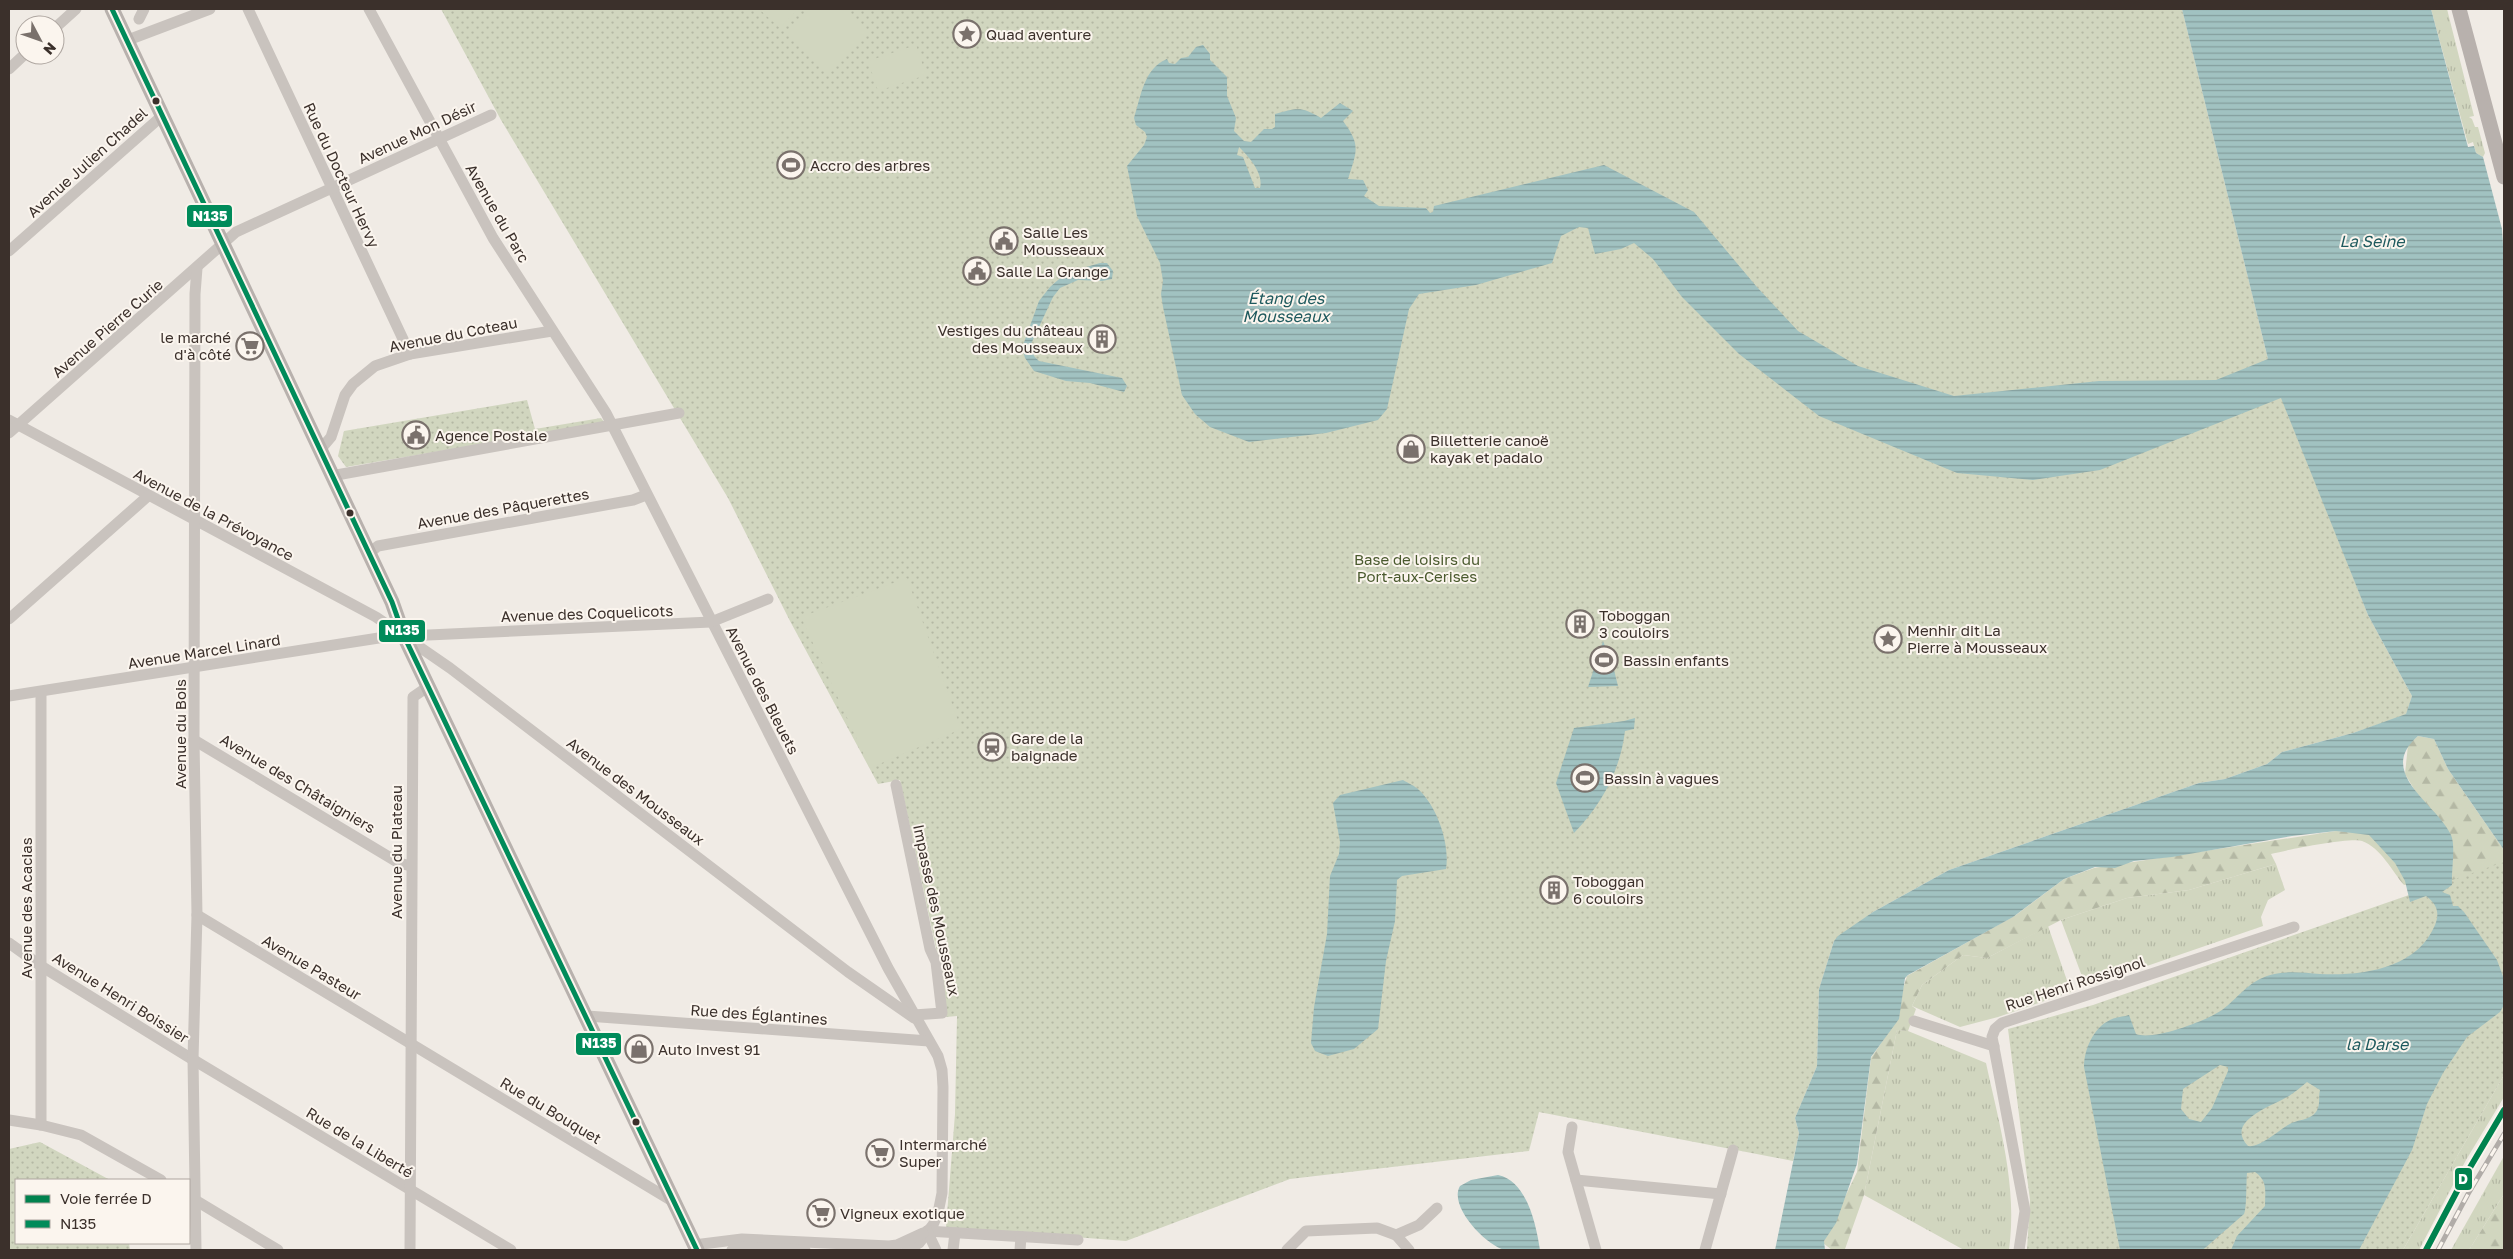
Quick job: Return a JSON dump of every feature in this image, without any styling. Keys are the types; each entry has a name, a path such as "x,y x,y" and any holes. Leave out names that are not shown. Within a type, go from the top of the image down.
{"main road":[{"path":"112,9 392,602 404,636 584,1011 695,1248"},
{"path":"2459,9 2504,177"}],"street":[{"path":"65,19 76,9"},
{"path":"128,40 210,9"},
{"name":"Rue du Docteur Hervy","path":"248,9 410,354"},
{"name":"Avenue du Parc","path":"369,9 493,238 611,425"},
{"name":"Avenue Julien Chadel","path":"9,251 163,115"},
{"name":"Avenue Mon Désir","path":"222,243 236,232 491,115"},
{"name":"Avenue Pierre Curie","path":"9,433 13,423 197,268 222,243"},
{"name":"Avenue du Bois","path":"196,1250 192,1198 197,915 194,668 195,294 197,268"},
{"name":"Avenue du Coteau","path":"320,450 331,438 345,395 353,384 374,366 410,354 552,331"},
{"path":"331,476 679,413"},
{"name":"Avenue de la Prévoyance","path":"13,423 376,617 404,636"},
{"name":"Avenue des Bleuets","path":"611,425 888,968 938,1056 942,1070 942,1193 938,1213 933,1225 919,1243 907,1250"},
{"name":"Avenue des Pâquerettes","path":"368,554 378,546 633,500 646,495"},
{"path":"9,619 148,496"},
{"name":"Avenue des Coquelicots","path":"404,636 711,622 768,599"},
{"name":"Avenue Marcel Linard","path":"9,696 404,636"},
{"name":"Avenue des Mousseaux","path":"404,636 450,668 848,972 915,1017"},
{"name":"Avenue du Plateau","path":"410,1250 412,697 429,686"},
{"name":"Avenue des Acacias","path":"41,692 41,1125"},
{"name":"Avenue des Châtaigniers","path":"194,740 206,745 399,862 411,866"},
{"name":"Impasse des Mousseaux","path":"896,785 926,932 932,956 936,962 942,1013 915,1017"},
{"name":"Avenue Pasteur","path":"197,915 411,1045"},
{"name":"Rue Henri Rossignol","path":"2019,1250 2026,1211 1992,1037 1995,1029 2002,1023 2294,927"},
{"name":"Avenue Henri Boissier","path":"9,943 41,966 193,1059"},
{"name":"Rue des Églantines","path":"584,1011 929,1041"},
{"path":"1914,1020 1994,1046"},
{"name":"Rue du Bouquet","path":"411,1045 674,1202"},
{"name":"Rue de la Liberté","path":"193,1059 511,1250"},
{"path":"9,1120 41,1125 81,1135 159,1179"},
{"path":"1572,1127 1568,1152 1596,1250"},
{"path":"1705,1250 1733,1150"},
{"path":"1576,1180 1720,1194"},
{"path":"192,1198 278,1250"},
{"path":"1396,1235 1420,1225 1437,1208"},
{"path":"1287,1250 1306,1231 1377,1228 1396,1235 1409,1250"},
{"path":"927,1231 936,1250"},
{"path":"695,1248 742,1239 889,1246 897,1245 927,1231 1078,1240"},
{"path":"953,1250 955,1233"},
{"path":"1020,1250 1022,1237"},
{"path":"732,1250 744,1247 805,1250"}],"green space":[{"name":"Base de loisirs du Port-aux-Cerises","path":"441,9 2182,9 2268,359 2368,615 2412,696 2406,715 2353,733 2282,752 2267,764 2225,779 2199,783 1949,870 1873,912 1834,941 1819,989 1817,1066 1795,1118 1799,1133 1793,1161 1539,1112 1529,1151 1290,1179 1126,1241 946,1227 955,1114 957,1016 946,1017 937,953 900,780 878,784 790,621 728,498 501,120"},
{"path":"759,9 798,9 780,28"},
{"path":"811,9 842,9 868,32 830,73 788,34"},
{"path":"2431,9 2447,9 2474,116 2469,117 2472,119 2475,127 2478,127 2485,153 2483,157 2476,153 2473,142 2468,144"},
{"path":"916,45 926,75 878,91 868,61"},
{"path":"527,400 535,429 601,418 605,423 346,467 338,456 344,431"},
{"path":"907,578 961,729 870,768 801,617"},
{"path":"2418,736 2434,739 2448,769 2504,850 2504,979 2458,906 2420,799 2405,774 2408,745"},
{"path":"2336,831 2371,833 2391,853 2410,884 2404,885 2386,860 2369,844 2362,841 2332,842 2290,850 2271,854 2276,864 2189,890 2127,898 2061,920 1987,958 1963,955 1922,985 1912,1006 1916,1009 1908,1031 1897,1030 1864,1195 1845,1249 1832,1250 1823,1243 1857,1172 1871,1058 1890,1030 1907,976 2016,915 2064,879 2094,868"},
{"path":"2504,862 2504,1075 2403,1250 2027,1250 2030,1200 2008,1029 2093,1005"},
{"path":"2276,864 2285,890 2268,900 2261,917 2263,926 2086,987 2061,920 2127,898 2189,890"},
{"path":"2048,926 2071,992 1998,1017 1960,1027 1912,1006 1922,985 1963,955 1987,958"},
{"path":"1897,1030 1908,1031 1986,1063 2006,1156 2009,1179 2011,1227 2009,1250 1964,1250 1864,1195"},
{"path":"2504,1075 2504,1097 2466,1160 2419,1250 2403,1250"},
{"path":"40,1142 108,1179 15,1179 15,1244 129,1244 130,1250 9,1250 9,1149"},
{"path":"2504,1156 2504,1194 2469,1250 2451,1250"},
{"path":"2504,1194 2504,1250 2469,1250"}],"water":[{"path":"2182,9 2431,9 2468,147 2474,146 2476,153 2483,157 2502,229 2504,259 2504,850 2448,769 2434,739 2418,736 2406,750 2403,763 2406,775 2413,788 2444,823 2451,835 2453,846 2452,885 2442,892 2450,895 2453,906 2458,906 2464,912 2497,960 2504,979 2504,1005 2500,1012 2467,1037 2443,1073 2427,1104 2412,1150 2359,1250 2231,1250 2237,1236 2265,1206 2264,1183 2255,1172 2247,1173 2244,1214 2202,1250 2120,1250 2084,1067 2088,1047 2099,1028 2112,1019 2129,1015 2136,1034 2154,1035 2179,1029 2222,1010 2254,983 2273,974 2287,972 2353,973 2386,967 2415,952 2427,940 2435,925 2437,913 2433,902 2426,896 2410,902 2405,881 2395,863 2369,835 2336,831 2292,836 2172,857 2134,861 2115,868 2095,867 2064,879 2013,917 1905,978 1899,1019 1871,1057 1857,1164 1836,1223 1824,1241 1825,1250 1775,1250 1799,1133 1795,1118 1817,1066 1819,989 1834,941 1838,936 1873,912 1949,870 2199,783 2225,779 2267,764 2282,752 2353,733 2406,714 2412,696 2368,615 2281,398 2100,470 2033,480 1957,473 1819,416 1739,354 1682,297 1653,259 1634,243 1621,249 1595,254 1588,228 1579,227 1561,236 1552,263 1476,285 1419,294 1409,309 1387,409 1378,420 1326,433 1249,442 1210,427 1195,414 1182,395 1163,307 1161,294 1163,281 1160,263 1137,216 1127,166 1144,145 1147,137 1145,132 1136,125 1134,118 1144,84 1153,69 1167,59 1169,63 1175,64 1181,58 1188,57 1196,47 1203,45 1210,54 1210,60 1227,77 1227,96 1236,118 1234,131 1244,141 1251,142 1264,129 1275,127 1275,114 1289,110 1299,109 1308,111 1321,118 1340,103 1353,111 1343,121 1353,136 1356,148 1354,162 1348,179 1363,180 1368,190 1364,196 1379,206 1426,208 1430,213 1433,212 1434,206 1604,165 1694,212 1756,286 1798,331 1858,366 1954,396 2099,381 2216,380 2268,359","holes":["1239,147 1251,160 1257,171 1261,182 1260,188 1255,188 1243,157 1237,155","2220,1065 2228,1067 2212,1108 2201,1122 2189,1119 2181,1109 2183,1089","2307,1082 2320,1090 2318,1107 2313,1115 2288,1125 2263,1142 2248,1146 2242,1137 2242,1129 2246,1122 2254,1115 2289,1096"]},
{"path":"1100,263 1107,263 1113,271 1112,279 1102,281 1078,280 1060,288 1053,297 1031,344 1034,356 1039,361 1122,378 1127,386 1124,392 1090,383 1066,381 1034,371 1025,358 1022,348 1039,301 1050,287 1066,273"},
{"name":"Bassin enfants","path":"1603,641 1613,666 1618,686 1588,687"},
{"name":"Bassin à vagues","path":"1635,718 1634,729 1625,731 1619,760 1608,786 1601,799 1574,833 1556,783 1574,728"},
{"path":"1403,780 1419,790 1437,817 1446,849 1446,869 1402,876 1397,880 1395,921 1386,961 1378,1029 1354,1049 1328,1056 1315,1051 1311,1043 1314,1007 1327,934 1330,876 1339,854 1340,842 1333,803 1340,795"},
{"path":"1498,1175 1508,1179 1523,1195 1533,1216 1540,1250 1509,1251 1497,1247 1479,1233 1464,1214 1459,1204 1458,1194 1460,1186 1471,1180"}],"railway":[{"path":"2438,1250 2468,1194 2504,1134"}],"rail line":[{"name":"D","path":"2426,1250 2465,1176 2504,1110"}],"transit line":[{"name":"N135","path":"112,9 392,602 404,636 697,1250"}],"place":[{"name":"Quad aventure","path":"967,34"},
{"name":"Accro des arbres","path":"791,165"},
{"name":"Salle Les Mousseaux","path":"1004,241"},
{"name":"Salle La Grange","path":"977,271"},
{"name":"Vestiges du château des Mousseaux","path":"1102,339"},
{"name":"le marché d'à côté","path":"250,346"},
{"name":"Agence Postale","path":"416,435"},
{"name":"Billetterie canoë kayak et padalo","path":"1411,449"},
{"name":"Toboggan 3 couloirs","path":"1580,624"},
{"name":"Menhir dit La Pierre à Mousseaux","path":"1888,639"},
{"name":"Bassin enfants","path":"1604,660"},
{"name":"Gare de la baignade","path":"992,747"},
{"name":"Bassin à vagues","path":"1585,778"},
{"name":"Toboggan 6 couloirs","path":"1554,890"},
{"name":"Auto Invest 91","path":"639,1049"},
{"name":"Intermarché Super","path":"880,1153"},
{"name":"Vigneux exotique","path":"821,1213"}],"water label":[{"name":"La Seine","path":"2372,241"},
{"name":"Étang des Mousseaux","path":"1286,307"},
{"name":"la Darse","path":"2377,1044"}]}
